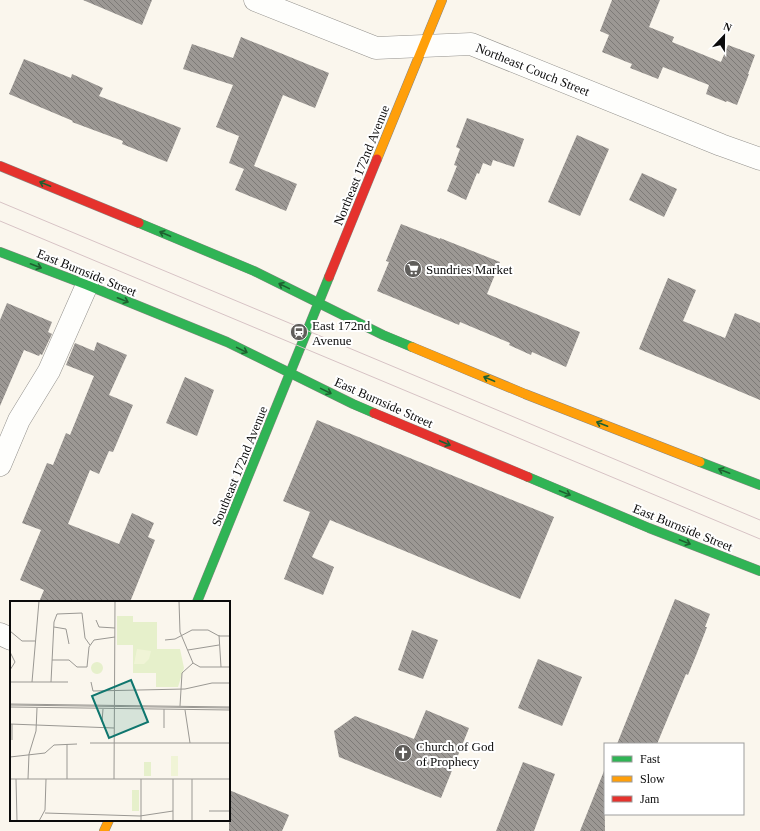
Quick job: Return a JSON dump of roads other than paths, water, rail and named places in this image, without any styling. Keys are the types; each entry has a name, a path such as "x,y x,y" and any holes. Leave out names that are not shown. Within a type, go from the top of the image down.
{"street":[{"name":"Northeast Couch Street","path":"255,0 376,48 471,44 721,146 760,159"},
{"name":"Northeast 172nd Avenue","path":"305,339 442,0"},
{"path":"0,166 254,272 382,335 525,394 760,485"},
{"name":"East Burnside Street","path":"0,252 87,285 227,342 353,404 613,513 760,572"},
{"path":"0,465 19,420 49,371 87,285"},
{"name":"Southeast 172nd Avenue","path":"197,601 305,339"},
{"path":"0,634 10,639"},
{"path":"104,831 109,821"}],"tram line":[{"path":"0,202 760,520"},
{"path":"0,221 760,539"}],"place":[{"name":"Sundries Market","path":"413,269"},
{"name":"East 172nd Avenue","path":"299,332"},
{"name":"Church of God of Prophecy","path":"403,753"}]}
